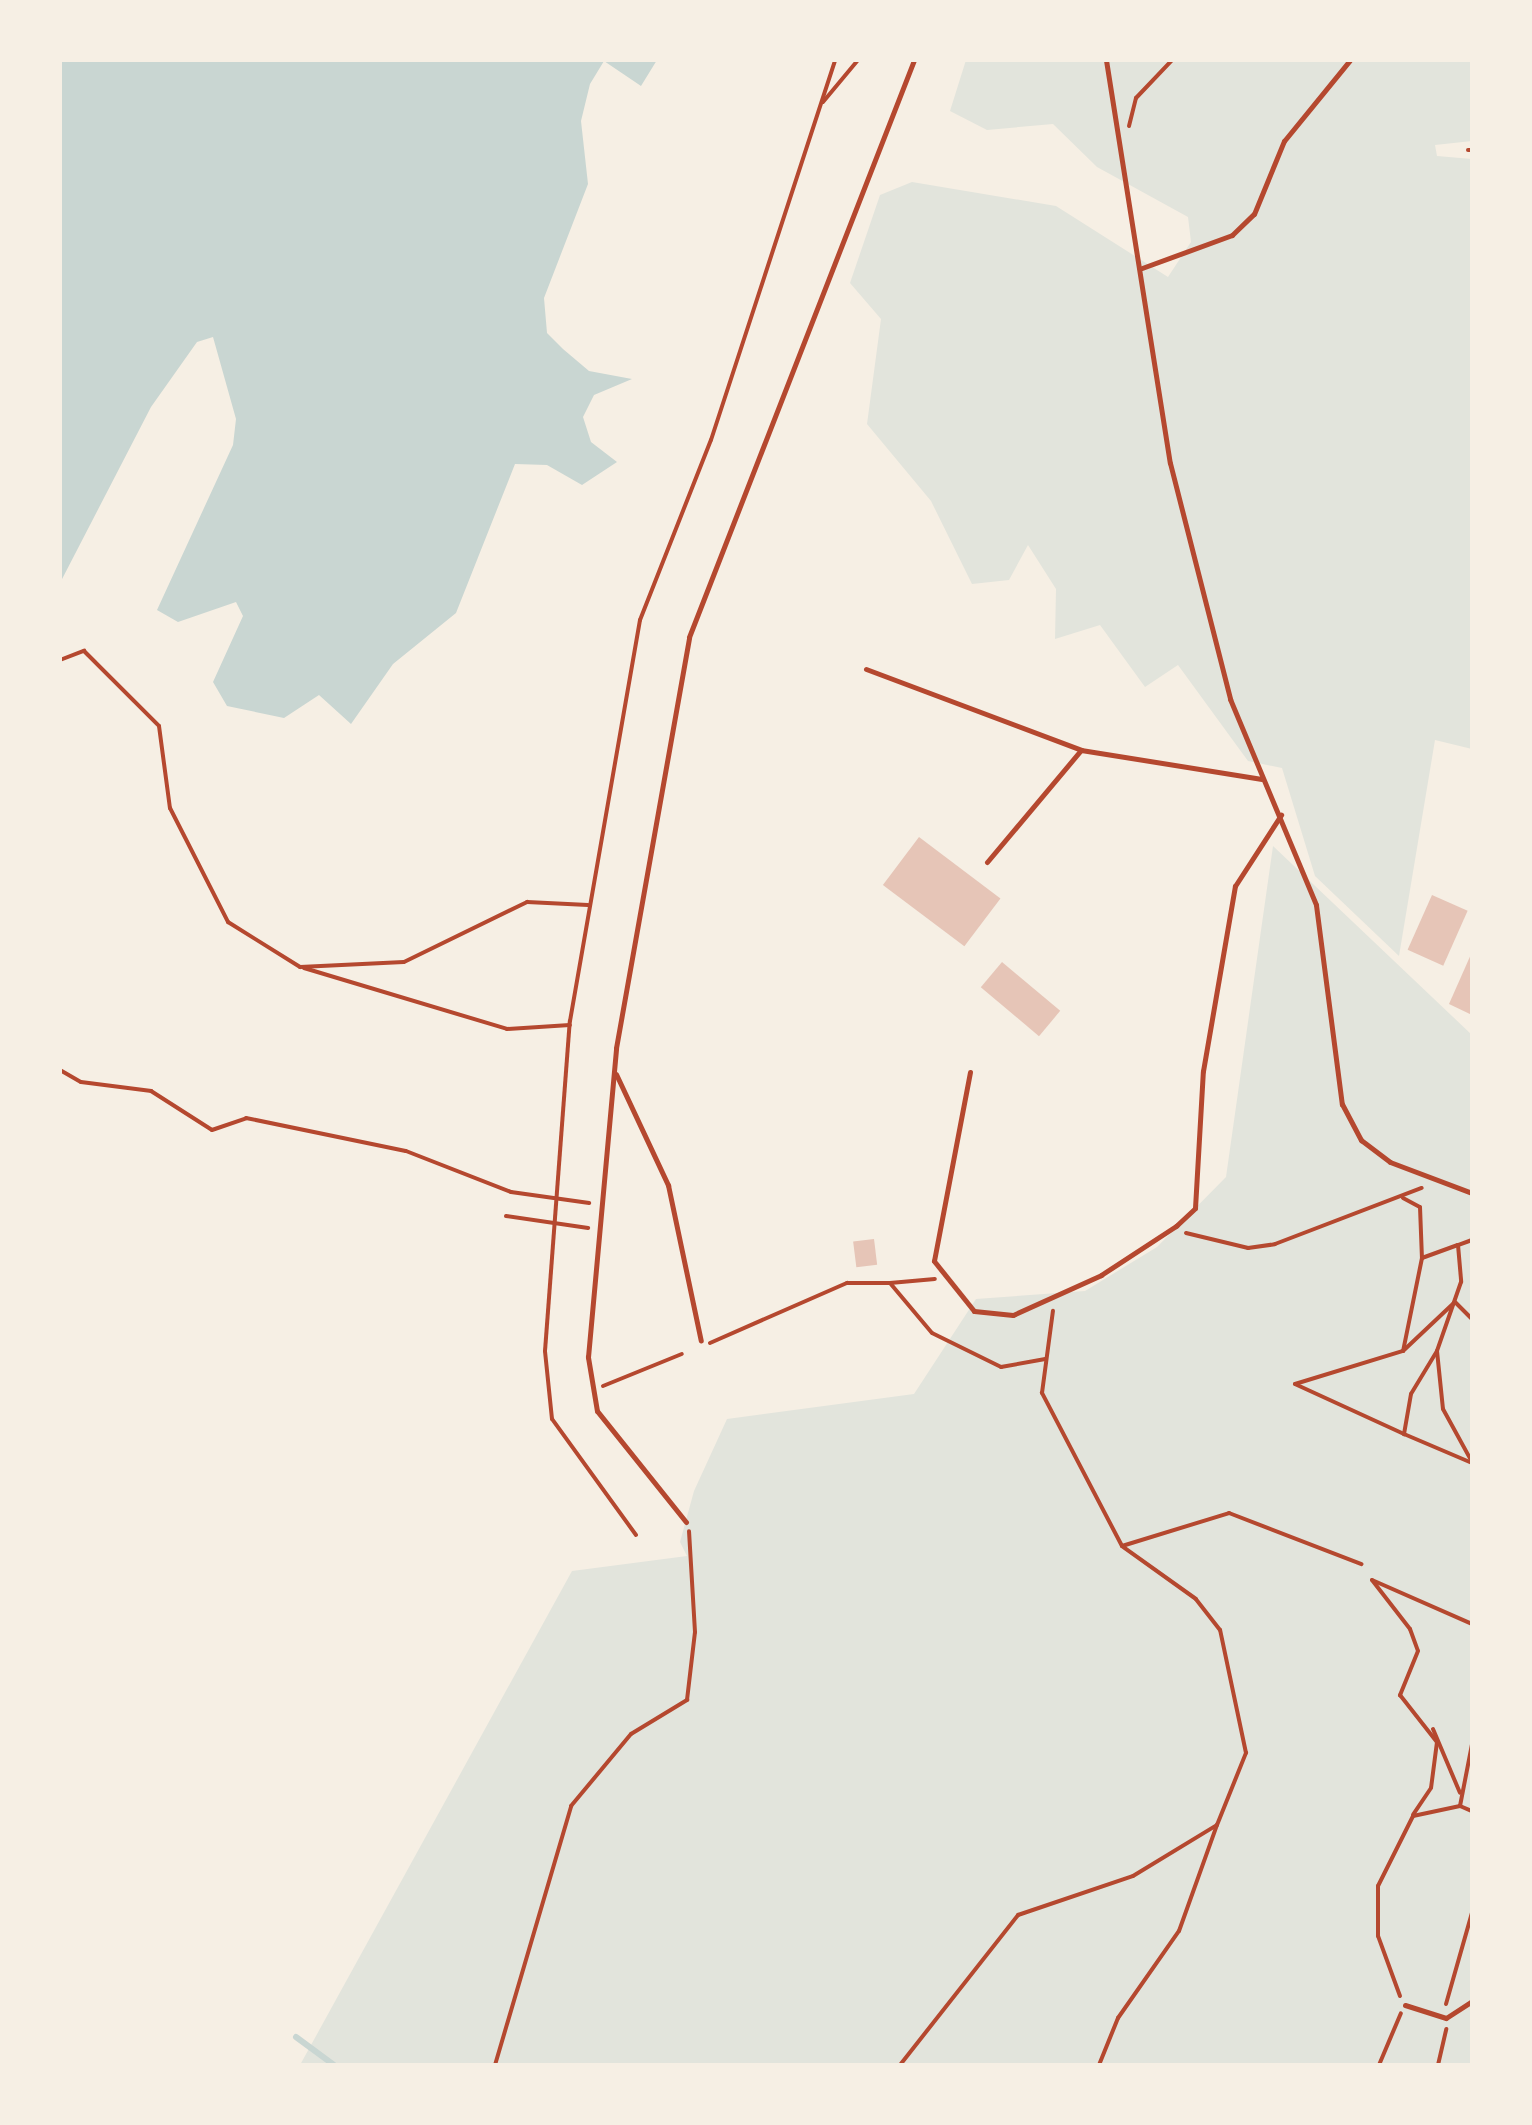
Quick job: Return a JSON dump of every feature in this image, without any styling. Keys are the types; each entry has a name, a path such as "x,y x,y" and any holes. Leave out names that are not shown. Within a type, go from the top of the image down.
{"lane":[{"path":"686,1522 596,1411 593,1390 598,1229 614,1072 689,637 914,60"},
{"path":"1106,60 1170,463 1230,698 1262,779 1281,815 1328,954 1330,1056 1342,1104 1361,1140 1430,1182 1472,1193"},
{"path":"1142,268 1232,235 1254,214 1284,141 1350,60"},
{"path":"866,670 1081,750 1262,779"},
{"path":"987,862 1081,750"},
{"path":"970,1072 937,1223 940,1278 991,1318 1055,1296 1176,1226 1195,1208 1203,1071 1235,886 1281,815"},
{"path":"614,1072 668,1184 704,1342"},
{"path":"1405,2005 1446,2018 1472,2000"}],"path":[{"path":"636,1535 552,1418 545,1351 570,1025 640,620 712,440 835,60"},
{"path":"820,106 858,60"},
{"path":"1122,154 1136,98 1172,60"},
{"path":"60,660 84,651 159,726 170,808 220,908 300,967 507,1028 570,1025"},
{"path":"300,967 404,962 526,902 590,906"},
{"path":"60,1070 80,1082 150,1091 212,1130 246,1118 406,1151 512,1192 602,1205"},
{"path":"1176,1226 1248,1248 1402,1197 1430,1182"},
{"path":"1402,1197 1420,1207 1422,1258 1404,1351"},
{"path":"506,1216 598,1229"},
{"path":"1422,1258 1472,1240"},
{"path":"1404,1434 1410,1394 1437,1351 1455,1302 1458,1245"},
{"path":"704,1342 847,1283 940,1278"},
{"path":"890,1283 932,1333 1000,1367 1045,1359"},
{"path":"1055,1296 1042,1394 1122,1546 1196,1599 1236,1674 1246,1752 1178,1932 1118,2018 1100,2065"},
{"path":"1455,1302 1472,1320"},
{"path":"1455,1302 1404,1351 1295,1384 1472,1463"},
{"path":"1437,1351 1444,1409 1472,1463"},
{"path":"593,1390 682,1354"},
{"path":"1122,1546 1229,1512 1361,1564"},
{"path":"495,2065 572,1806 631,1734 687,1700 695,1632 686,1522"},
{"path":"1472,1624 1372,1580 1410,1629 1418,1651 1400,1695 1425,1718 1448,1750 1461,1804 1472,1811"},
{"path":"1379,2065 1405,2005 1378,1936 1378,1886 1431,1788 1437,1742 1425,1718"},
{"path":"1461,1804 1472,1744"},
{"path":"1413,1816 1461,1804"},
{"path":"900,2065 1018,1915 1133,1876 1217,1825"},
{"path":"1438,2065 1472,1912"}],"shaded area":[{"path":"60,60 657,60 641,86 604,61 590,84 581,121 588,184 544,298 547,333 563,349 589,371 632,379 594,395 583,417 591,442 617,462 582,485 547,465 515,464 456,613 393,664 351,724 319,695 284,718 227,706 213,682 243,616 236,602 178,622 157,610 233,445 236,419 213,337 197,342 151,407 60,583"},
{"path":"966,60 1472,60 1472,141 1435,145 1437,156 1472,159 1472,749 1435,740 1399,956 1315,876 1282,768 1248,761 1178,665 1145,687 1100,625 1055,639 1056,589 1028,545 1009,580 972,584 931,501 867,424 881,319 850,283 880,195 912,182 1056,206 1168,277 1191,242 1188,217 1097,167 1053,124 987,130 950,111"},
{"path":"1273,846 1472,1035 1472,2065 300,2065 572,1571 687,1556 680,1542 694,1491 727,1419 914,1394 976,1299 1085,1291 1157,1247 1226,1177"}],"building":[{"path":"919,837 1000,898 964,946 883,885"},
{"path":"1432,895 1468,911 1443,966 1408,950"},
{"path":"1472,952 1472,1015 1449,1004"},
{"path":"1002,962 1060,1011 1039,1036 981,987"},
{"path":"874,1239 877,1265 856,1267 853,1242"}],"waterway":[{"path":"296,2037 334,2065"}]}
